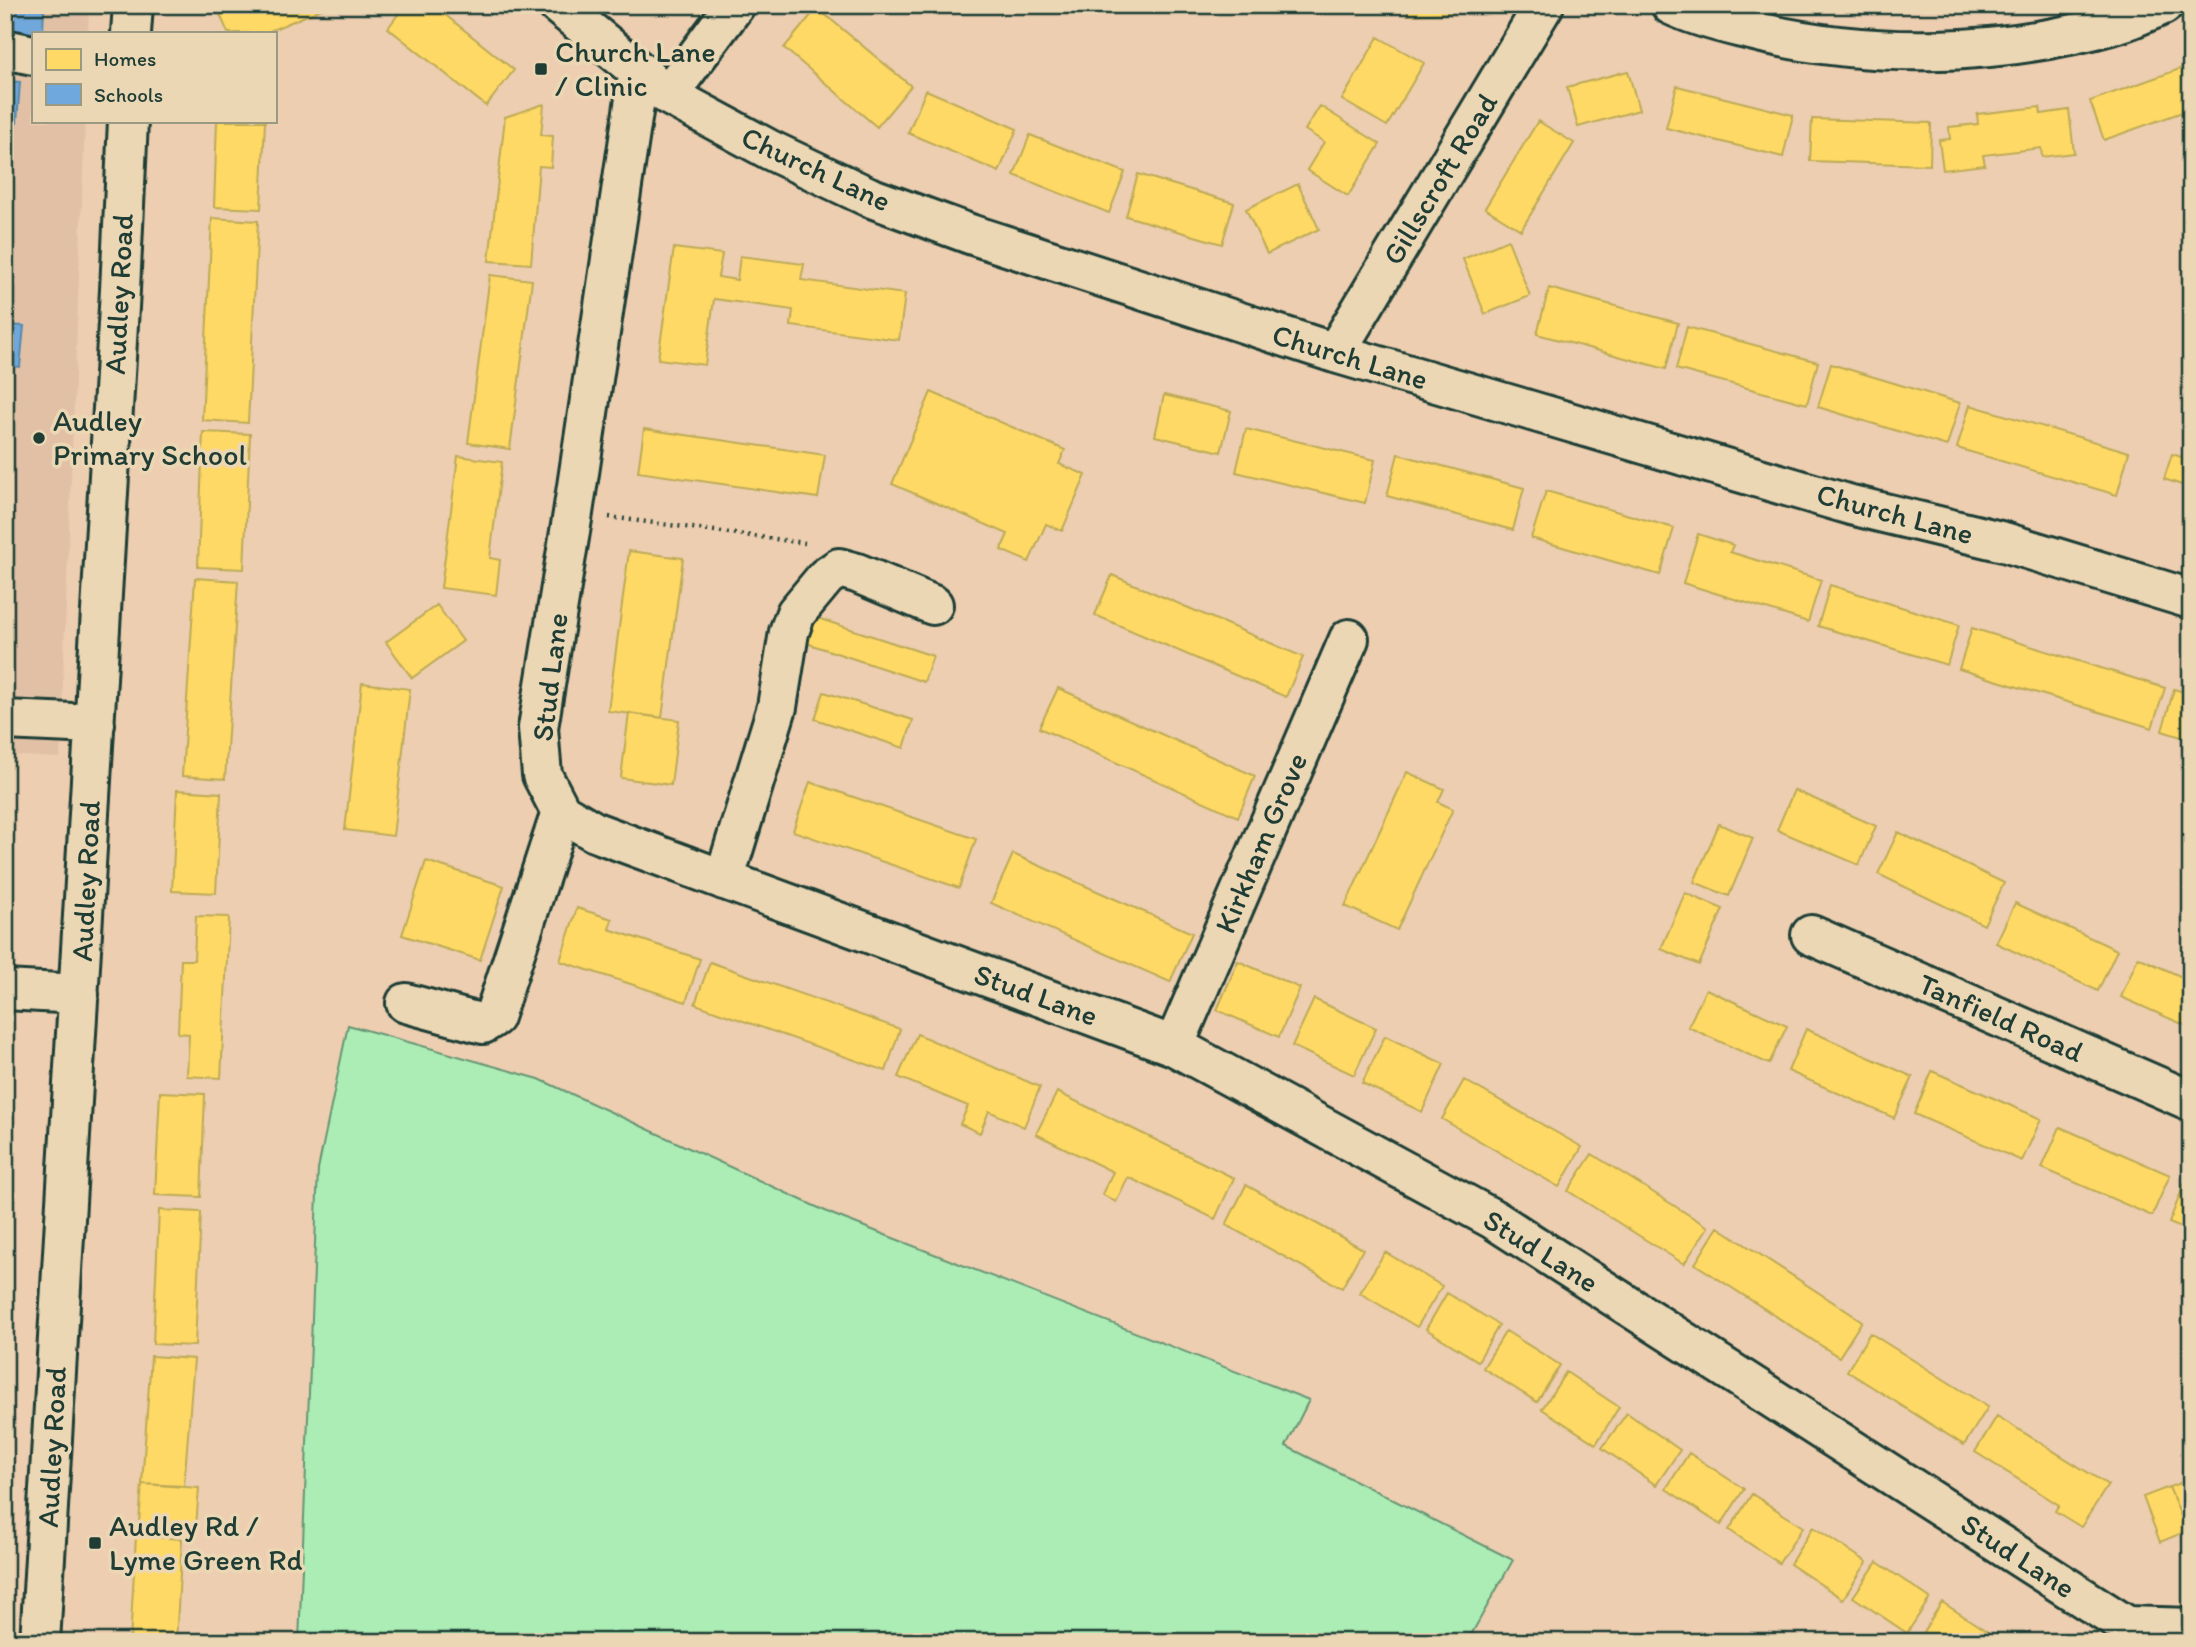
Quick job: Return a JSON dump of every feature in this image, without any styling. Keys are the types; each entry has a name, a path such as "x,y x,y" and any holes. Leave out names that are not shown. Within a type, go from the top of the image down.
{"street":[{"path":"131,32 132,5"},
{"name":"Church Lane","path":"558,5 654,84 770,150 869,197 970,234 1335,353 1852,505 2004,542 2191,599"},
{"path":"654,84 735,5"},
{"name":"Gillscroft Road","path":"1335,353 1545,5"},
{"path":"1671,5 1690,15 1777,37 1862,48 1941,50 2040,41 2120,23 2163,5"},
{"path":"5,49 32,55"},
{"name":"Stud Lane","path":"654,84 573,513 538,728 542,775 561,812 595,832 1174,1046 1493,1219 2134,1634 2191,1628"},
{"name":"Audley Road","path":"40,1642 120,303 128,122"},
{"path":"724,880 776,707 789,632 796,613 826,577 839,569 857,573 933,606"},
{"name":"Kirkham Grove","path":"1174,1046 1349,639"},
{"path":"5,720 94,724"},
{"path":"406,1003 483,1024 494,1017 561,812"},
{"name":"Tanfield Road","path":"1811,935 2191,1101"},
{"path":"5,990 79,994"}],"path":[{"path":"573,513 810,544"}],"shaded area":[{"name":"Audley Primary School","path":"5,5 89,5 88,32 32,32 32,122 85,122 60,758 5,755"}],"green space":[{"path":"348,1025 539,1079 834,1215 1309,1400 1286,1446 1513,1560 1467,1642 299,1642 318,1169"}],"building: Homes":[{"path":"216,5 331,5 267,32 228,32"},
{"path":"405,5 433,5 514,70 486,106 388,28"},
{"path":"1408,5 1449,5 1450,13 1408,15"},
{"path":"817,8 911,86 877,127 784,48"},
{"path":"1378,37 1424,63 1387,126 1342,100"},
{"path":"2191,65 2191,109 2104,140 2090,101"},
{"path":"1628,71 1639,110 1578,127 1567,87"},
{"path":"1677,86 1793,115 1783,157 1666,128"},
{"path":"926,90 1017,129 999,172 908,133"},
{"path":"544,104 541,135 553,136 551,167 539,166 531,264 489,261 505,117"},
{"path":"1320,106 1380,144 1348,196 1307,170 1324,142 1305,130"},
{"path":"2040,107 2041,114 2069,110 2074,153 2042,157 2041,148 1983,155 1985,165 1943,170 1939,140 1950,139 1949,127 1978,124 1977,114"},
{"path":"1812,119 1931,123 1930,165 1810,161"},
{"path":"1538,121 1574,143 1521,230 1485,208"},
{"path":"217,122 265,122 261,209 214,207"},
{"path":"1030,135 1125,172 1109,213 1014,175"},
{"path":"1138,174 1234,203 1222,244 1126,216"},
{"path":"1298,184 1319,229 1267,254 1246,209"},
{"path":"212,218 258,221 248,423 202,420"},
{"path":"1508,240 1530,296 1485,314 1463,259"},
{"path":"674,248 722,254 718,277 737,280 740,256 804,264 801,280 905,294 899,340 791,326 793,310 714,299 705,365 658,359"},
{"path":"490,275 532,280 510,449 468,443"},
{"path":"1549,288 1678,323 1666,369 1537,334"},
{"path":"1687,327 1818,362 1807,404 1676,369"},
{"path":"1831,364 1960,403 1947,446 1818,407"},
{"path":"931,392 1065,450 1059,464 1086,475 1062,531 1046,524 1029,562 1001,550 1008,534 892,484"},
{"path":"1164,395 1231,411 1221,452 1155,436"},
{"path":"1970,405 2129,452 2117,495 1957,448"},
{"path":"644,429 825,455 818,498 638,472"},
{"path":"1246,429 1375,460 1365,503 1236,472"},
{"path":"203,432 250,434 244,569 198,567"},
{"path":"1398,454 1524,488 1513,530 1387,496"},
{"path":"2172,454 2191,460 2191,488 2164,479"},
{"path":"458,456 502,462 490,558 500,560 496,595 441,588"},
{"path":"1546,491 1674,528 1660,575 1531,538"},
{"path":"1698,534 1733,545 1730,552 1821,580 1808,622 1683,583"},
{"path":"629,551 683,558 662,718 608,711"},
{"path":"1112,575 1303,657 1286,697 1095,615"},
{"path":"195,578 238,581 225,779 182,776"},
{"path":"1830,585 1959,625 1947,665 1818,626"},
{"path":"437,605 463,641 412,678 386,642"},
{"path":"811,616 933,656 924,682 803,642"},
{"path":"1972,628 2165,688 2152,728 1959,669"},
{"path":"362,683 410,689 393,836 345,830"},
{"path":"1058,688 1255,776 1238,817 1039,728"},
{"path":"2174,689 2191,694 2191,740 2162,731"},
{"path":"824,692 913,720 904,748 815,719"},
{"path":"629,713 679,720 671,785 621,778"},
{"path":"1407,772 1444,789 1438,802 1453,809 1397,930 1345,906"},
{"path":"810,782 976,839 959,888 793,831"},
{"path":"177,790 221,793 216,893 172,891"},
{"path":"1794,790 1876,826 1859,865 1777,830"},
{"path":"1719,824 1753,838 1729,896 1694,882"},
{"path":"1898,832 2004,883 1984,925 1878,874"},
{"path":"1013,854 1192,933 1170,982 991,903"},
{"path":"426,861 504,886 480,960 402,935"},
{"path":"1685,893 1723,909 1699,965 1661,949"},
{"path":"2015,903 2117,950 2098,991 1996,943"},
{"path":"577,908 612,919 609,929 700,959 686,1002 560,961"},
{"path":"196,916 229,917 221,1078 187,1076 189,1034 178,1033 181,960 194,960"},
{"path":"2138,957 2191,981 2191,1028 2121,997"},
{"path":"1238,961 1300,988 1279,1037 1217,1010"},
{"path":"710,962 900,1029 886,1071 695,1004"},
{"path":"1706,989 1787,1026 1769,1064 1688,1027"},
{"path":"1314,999 1376,1028 1354,1075 1292,1046"},
{"path":"1806,1029 1913,1077 1894,1118 1788,1071"},
{"path":"917,1034 1040,1087 1024,1127 989,1111 980,1133 960,1124 968,1106 898,1077"},
{"path":"1385,1036 1444,1064 1422,1112 1362,1083"},
{"path":"1932,1071 2041,1119 2022,1161 1914,1114"},
{"path":"1464,1080 1582,1147 1559,1187 1442,1119"},
{"path":"160,1092 205,1094 201,1197 155,1195"},
{"path":"1057,1092 1234,1178 1215,1219 1128,1177 1116,1202 1102,1194 1113,1172 1036,1134"},
{"path":"2060,1127 2170,1175 2152,1216 2042,1168"},
{"path":"1592,1154 1708,1227 1684,1264 1568,1191"},
{"path":"2185,1182 2191,1184 2191,1232 2169,1223"},
{"path":"1246,1185 1363,1249 1342,1288 1226,1225"},
{"path":"159,1210 201,1212 195,1346 153,1344"},
{"path":"1718,1227 1862,1321 1839,1357 1695,1264"},
{"path":"1385,1252 1442,1286 1417,1327 1360,1293"},
{"path":"1447,1293 1499,1325 1478,1361 1426,1329"},
{"path":"1506,1331 1560,1365 1537,1402 1483,1368"},
{"path":"1870,1333 1988,1407 1964,1445 1847,1371"},
{"path":"151,1356 194,1359 184,1486 142,1484"},
{"path":"1566,1372 1619,1407 1596,1444 1542,1409"},
{"path":"1627,1413 1680,1450 1656,1485 1602,1448"},
{"path":"1997,1416 2108,1485 2081,1527 2055,1511 2059,1505 1975,1452"},
{"path":"1689,1453 1744,1489 1721,1525 1666,1489"},
{"path":"2191,1479 2191,1530 2187,1531 2169,1487"},
{"path":"142,1484 199,1488 196,1527 139,1523"},
{"path":"2169,1487 2187,1531 2160,1542 2143,1497"},
{"path":"1752,1494 1803,1527 1779,1563 1729,1530"},
{"path":"1813,1527 1867,1562 1843,1599 1790,1564"},
{"path":"136,1536 182,1539 176,1642 130,1642"},
{"path":"1877,1562 1930,1598 1907,1633 1853,1597"},
{"path":"1942,1602 1997,1638 1995,1642 1918,1640"}],"building: Schools":[{"path":"5,5 44,5 43,32 32,32 32,41 13,40 13,26 5,25"},
{"path":"5,81 20,82 17,123 5,122"},
{"path":"5,325 24,326 20,367 8,366 7,391"}],"place":[{"name":"Church Lane / Clinic","path":"541,69"},
{"name":"Audley Primary School","path":"39,438"},
{"name":"Audley Rd / Lyme Green Rd","path":"95,1543"}]}
